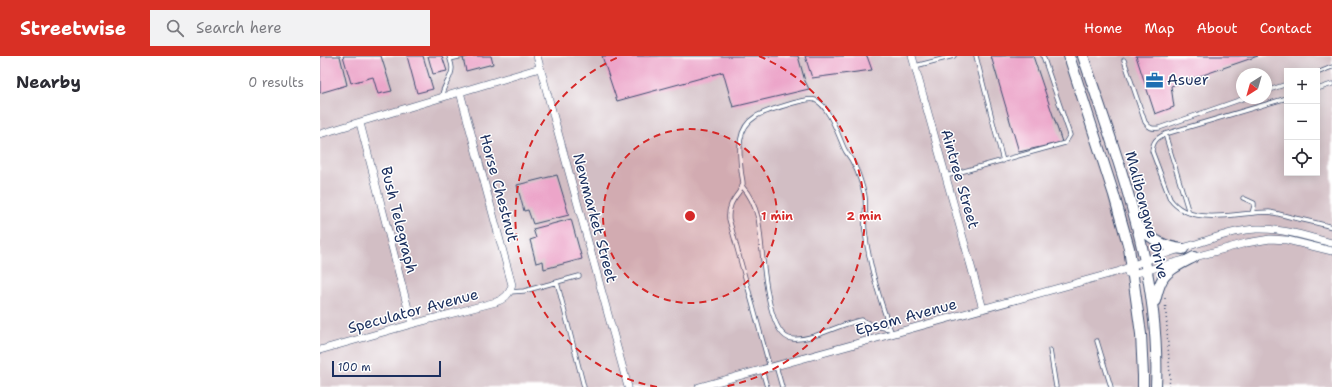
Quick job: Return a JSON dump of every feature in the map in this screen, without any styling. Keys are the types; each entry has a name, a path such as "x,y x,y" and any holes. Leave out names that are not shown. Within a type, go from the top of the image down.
{"main road":[{"name":"Malibongwe Drive","path":"1070,56 1114,195 1129,248 1141,334 1144,376 1143,387"},
{"name":"Malibongwe Drive","path":"1082,56 1128,192 1147,266 1156,336 1156,387"},
{"path":"1137,226 1157,242 1172,248 1182,249"},
{"path":"1153,307 1158,287 1163,278 1170,271 1194,256"}],"street":[{"name":"Newmarket Street","path":"537,56 628,387"},
{"name":"Aintree Street","path":"914,57 915,66 983,310"},
{"path":"320,134 540,68"},
{"name":"Horse Chestnut","path":"460,92 512,285 510,292"},
{"name":"Bush Telegraph","path":"360,123 412,324"},
{"path":"1147,266 1182,249 1234,232 1256,229 1294,234 1332,244"},
{"path":"1132,270 1246,243 1270,239 1288,240 1332,251"},
{"name":"Epsom Avenue","path":"699,387 773,367 891,331 983,310 1120,271 1132,270"},
{"name":"Speculator Avenue","path":"320,350 503,300 510,292"}],"lane":[{"path":"442,98 441,92 452,72 449,58 463,56"},
{"path":"915,66 954,56"},
{"path":"976,56 1003,161"},
{"path":"946,176 1065,143 1070,135 1043,56"},
{"path":"1124,60 1145,122 1147,126 1152,129 1159,128 1236,101"},
{"path":"1320,72 1332,67"},
{"path":"1320,88 1332,84"},
{"path":"1272,89 1284,85"},
{"path":"1284,99 1165,134 1158,138 1153,144 1152,151 1174,206 1189,213 1195,215 1213,216 1270,212 1332,227"},
{"path":"782,387 773,367 729,219 728,211 743,183 740,157 741,135 747,123 756,116 803,100 816,100 830,115 844,148 857,171 864,194 866,212 864,230 870,258 891,331"},
{"path":"1165,134 1189,213"},
{"path":"742,186 752,198 758,219 766,284 777,325 781,333 788,338 804,338 862,320 874,326 891,331"},
{"path":"1243,198 1254,203 1252,213"},
{"path":"510,292 524,291 579,276"},
{"path":"557,282 584,387"},
{"path":"1097,341 1111,387"},
{"path":"1050,350 1056,387"},
{"path":"762,370 766,387"}],"path":[{"path":"1165,296 1170,376 1169,387"}],"shaded area":[{"path":"320,56 1332,56 1332,387 320,387"}],"building":[{"path":"320,56 340,56 347,85 320,93"},
{"path":"343,56 381,56 392,91 378,94 373,77 351,83"},
{"path":"407,56 423,56 433,89 417,93"},
{"path":"428,56 442,56 447,71 433,74"},
{"path":"470,56 491,56 493,64 466,71 463,58"},
{"path":"602,56 798,56 805,81 809,89 733,107 723,72 617,101"},
{"path":"805,56 867,56 872,70 812,78"},
{"path":"991,56 1033,56 1062,142 1019,152"},
{"path":"1136,56 1258,56 1171,86 1174,107 1155,114"},
{"path":"557,175 569,215 533,224 528,210 524,211 517,185"},
{"path":"571,219 582,259 544,269 543,261 536,263 530,240 536,238 533,229"}],"place":[{"name":"Asuer","path":"1154,80"}]}
